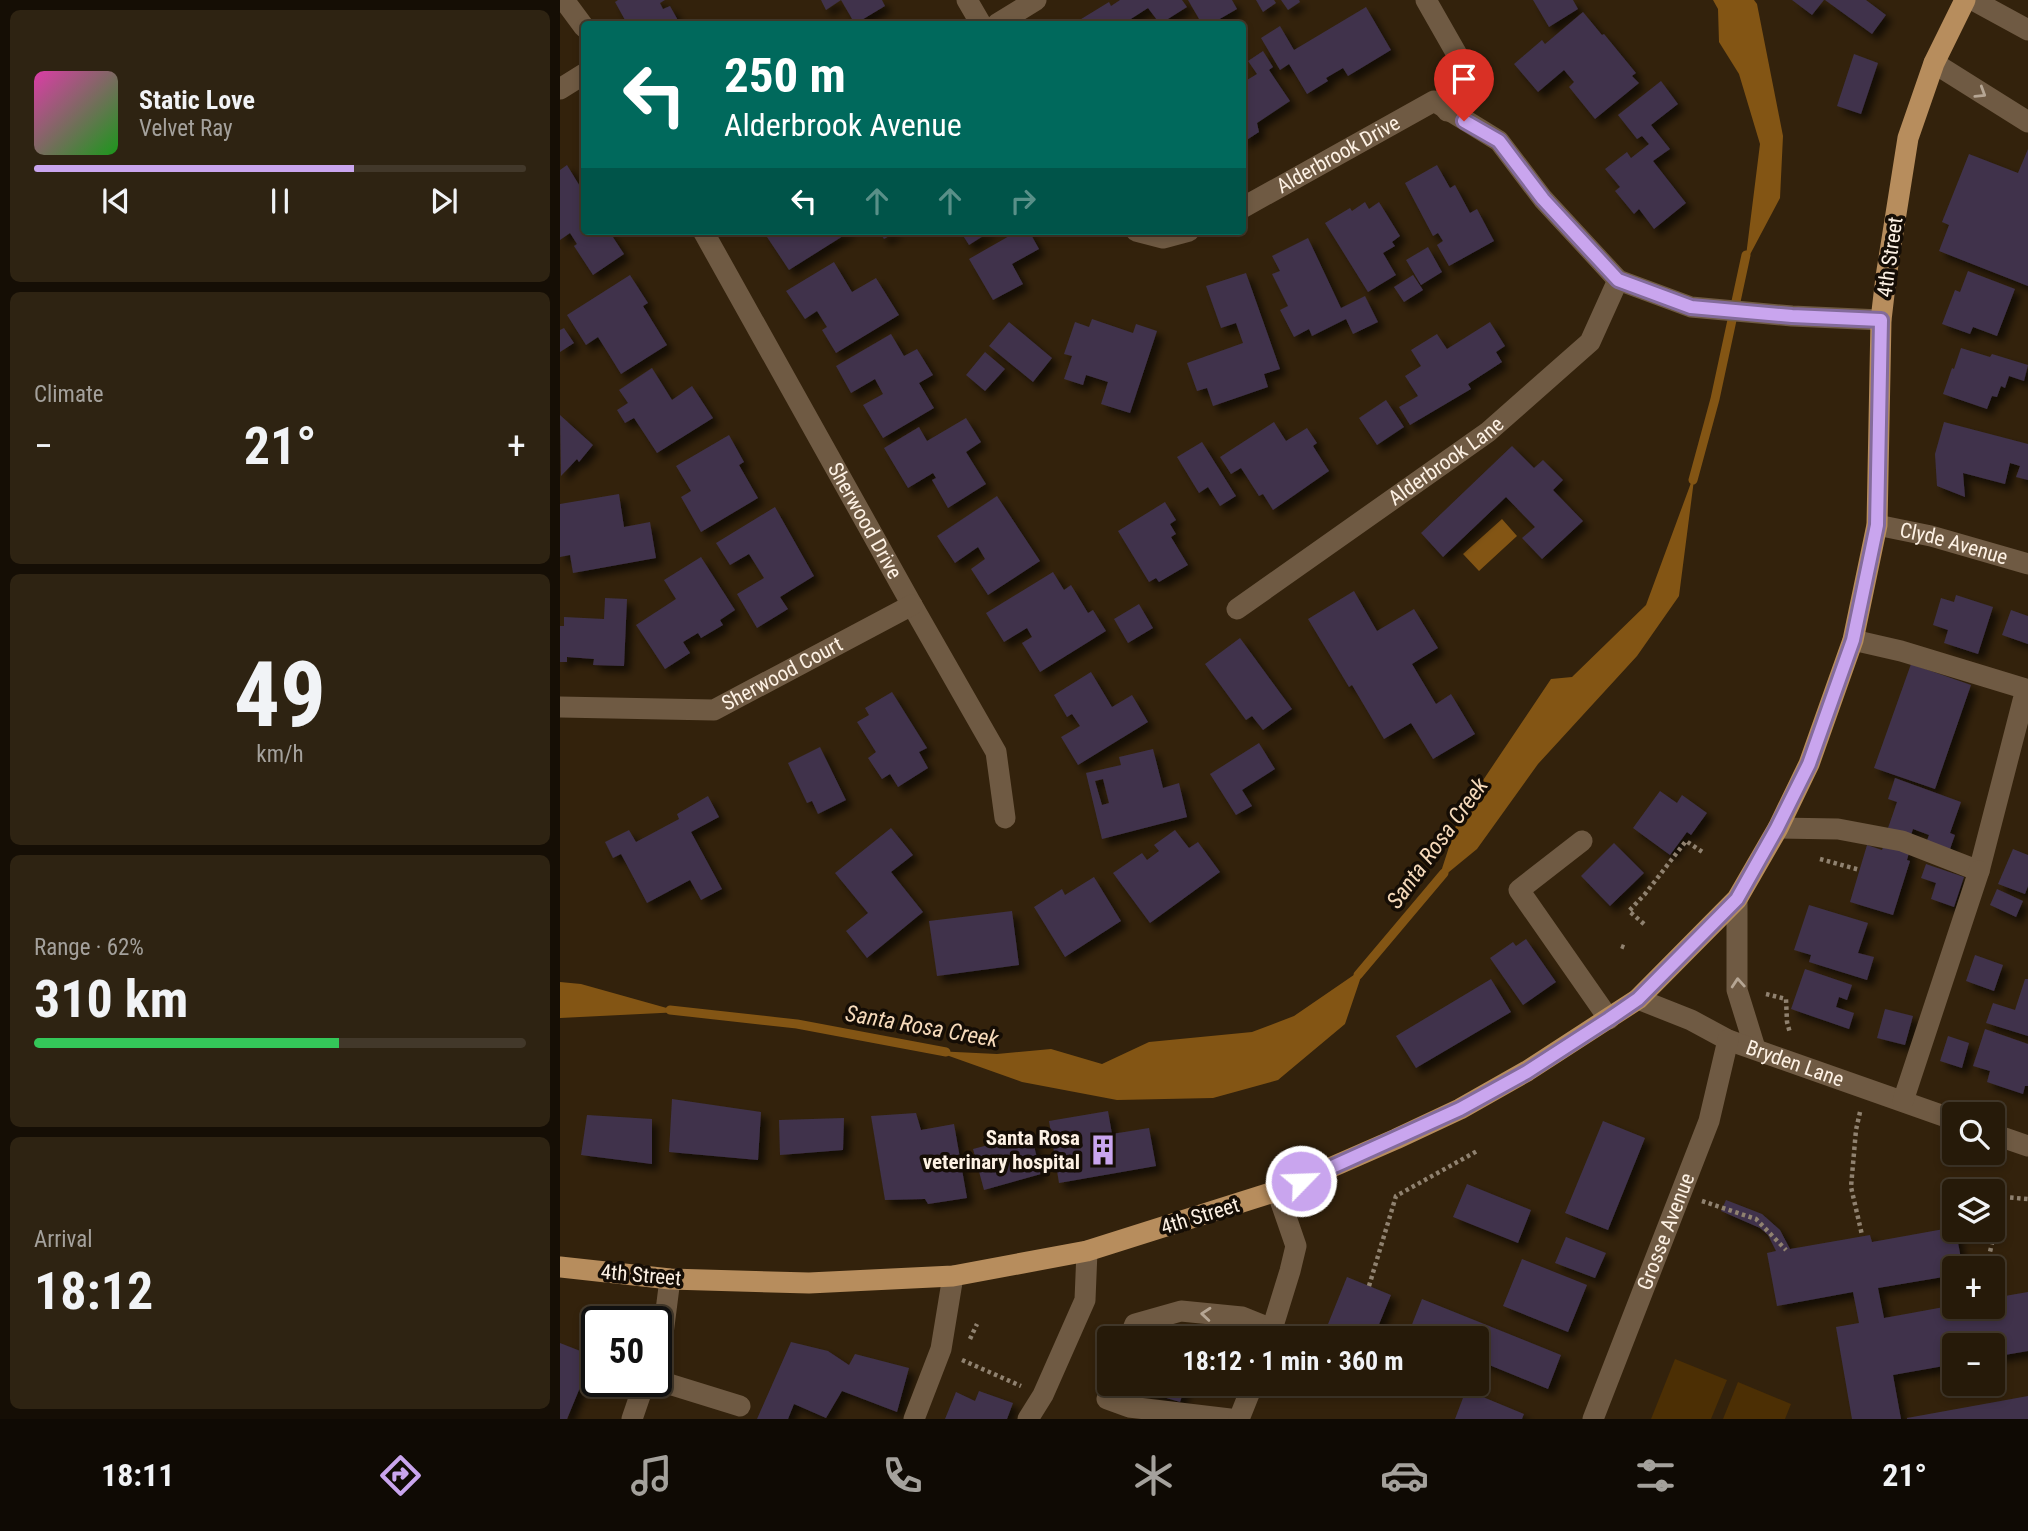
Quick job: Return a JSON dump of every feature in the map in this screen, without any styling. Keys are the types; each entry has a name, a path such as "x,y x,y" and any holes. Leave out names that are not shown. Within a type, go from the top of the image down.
{"main road":[{"name":"4th Street","path":"560,1267 670,1279 809,1283 953,1276 1087,1251 1277,1191 1460,1109 1527,1072 1638,999 1737,899 1809,764 1853,640 1877,525 1881,320 1908,138 1934,64 1965,0"}],"street":[{"path":"564,0 581,23"},
{"path":"967,0 979,21"},
{"path":"1002,21 1036,0"},
{"path":"1426,0 1466,72 1460,94 1447,111"},
{"path":"1973,0 2028,30"},
{"path":"1934,64 2028,122"},
{"path":"560,89 581,76"},
{"name":"Alderbrook Drive","path":"1246,206 1434,101 1499,141 1543,199 1618,280 1691,307 1881,320"},
{"name":"Sherwood Drive","path":"706,235 996,752 1005,818"},
{"path":"1151,235 1163,238 1174,235"},
{"name":"Alderbrook Lane","path":"1237,609 1488,432 1590,342 1618,280"},
{"name":"Clyde Avenue","path":"1877,525 1931,536 2028,564"},
{"name":"Sherwood Court","path":"560,707 714,710 912,605"},
{"path":"1853,640 2027,686 1979,872 1903,1101"},
{"path":"1777,828 1838,829 1902,841 1979,872"},
{"path":"1582,841 1519,890 1609,1019"},
{"path":"1737,899 1737,990 1755,1048"},
{"name":"Bryden Lane","path":"1638,999 1691,1020 1728,1040 1942,1115"},
{"name":"Grosse Avenue","path":"1593,1419 1709,1121 1728,1040"},
{"path":"2005,1138 2028,1146"},
{"path":"1272,1326 1296,1246 1277,1191"},
{"path":"1028,1419 1043,1395 1085,1300 1087,1251"},
{"path":"914,1419 941,1349 953,1276"},
{"path":"667,1306 670,1279"},
{"path":"1134,1326 1181,1311 1242,1317 1257,1326"},
{"path":"672,1385 740,1406"},
{"path":"1108,1396 1107,1399 1129,1407 1230,1419"},
{"path":"1239,1419 1248,1396"},
{"path":"632,1419 640,1397"}],"path":[{"path":"1644,924 1629,911 1646,894 1686,841 1704,853"},
{"path":"1820,859 1860,870"},
{"path":"1764,994 1786,999 1790,1033"},
{"path":"1862,1235 1851,1187 1856,1130 1865,1088"},
{"path":"1369,1286 1396,1196 1479,1150"},
{"path":"1681,1194 1756,1219 1786,1250"},
{"path":"1989,1256 2003,1197 2028,1199"},
{"path":"976,1324 962,1360 1043,1395"}],"shaded area":[{"path":"1713,0 1754,0 1757,4 1783,136 1780,198 1745,264 1760,144 1739,74 1719,42 1718,9"},
{"path":"1695,472 1679,596 1637,656 1538,764 1477,849 1438,881 1459,816 1551,679 1572,677 1646,605"},
{"path":"1502,519 1517,536 1479,571 1463,554"},
{"path":"1364,968 1345,1024 1278,1080 1213,1098 1117,1100 1022,1082 935,1051 997,1054 1051,1049 1102,1064 1149,1042 1252,1032 1294,1016"},
{"path":"560,982 581,984 681,1012 560,1018"},
{"path":"1675,1359 1727,1380 1711,1419 1651,1419"},
{"path":"1738,1382 1791,1404 1785,1419 1723,1419"}],"building":[{"path":"665,0 660,3 663,9 670,6 678,21 622,21 625,20 615,2"},
{"path":"821,0 841,0 826,10"},
{"path":"841,0 882,0 885,6 860,21 853,21"},
{"path":"1120,0 1182,0 1187,7 1165,21 1158,21 1148,8 1128,21 1078,21 1109,2 1111,6"},
{"path":"1188,0 1232,0 1237,9 1216,21 1200,21"},
{"path":"1256,0 1274,0 1276,3 1263,12"},
{"path":"1281,0 1299,0 1300,2 1288,10"},
{"path":"1533,0 1573,0 1578,9 1549,27"},
{"path":"1792,0 1824,0 1812,15"},
{"path":"1825,0 1866,0 1886,15 1872,34"},
{"path":"1366,7 1391,50 1348,76 1343,68 1307,94 1289,64 1280,70 1261,38 1280,26 1294,50"},
{"path":"1583,12 1636,73 1632,76 1639,83 1595,119 1569,87 1574,82 1564,70 1538,92 1514,64 1542,40 1545,44"},
{"path":"1263,51 1273,67 1269,70 1290,101 1257,123 1259,132 1246,140 1246,81 1257,74 1248,61"},
{"path":"1854,54 1878,63 1861,114 1837,106"},
{"path":"1661,81 1678,104 1651,125 1670,149 1653,161 1686,203 1654,229 1639,209 1634,214 1615,191 1620,187 1605,169 1627,152 1631,158 1649,144 1642,136 1637,139 1618,115"},
{"path":"2028,149 2028,286 1939,251 1949,225 1942,222 1969,154 2018,173"},
{"path":"567,165 581,188 581,235 612,235 624,254 593,275 574,246 577,244 570,233 560,240 560,170"},
{"path":"1437,165 1450,188 1455,185 1470,213 1477,209 1494,241 1449,266 1437,245 1443,241 1438,233 1433,236 1405,183"},
{"path":"1365,202 1369,209 1379,202 1400,236 1392,242 1395,246 1383,253 1396,275 1368,292 1325,223"},
{"path":"766,235 845,235 789,270"},
{"path":"963,235 985,235 969,245"},
{"path":"1011,235 1031,235 1039,249 1012,264 1023,284 993,300 969,259"},
{"path":"1308,238 1341,308 1365,296 1378,322 1353,334 1346,319 1312,336 1309,329 1294,337 1280,310 1288,306 1272,274 1280,271 1272,256"},
{"path":"1428,247 1442,272 1421,285 1406,260"},
{"path":"834,262 852,292 876,278 899,315 836,353 822,330 827,327 817,311 805,319 786,291"},
{"path":"1968,271 2015,289 1997,336 1973,327 1970,334 1942,324 1955,290 1960,292"},
{"path":"1246,273 1280,369 1264,374 1268,387 1213,406 1207,388 1197,391 1187,363 1243,343 1236,323 1221,328 1206,286"},
{"path":"630,275 648,303 643,306 667,345 621,374 598,337 586,345 567,315"},
{"path":"1413,275 1423,290 1404,302 1394,287"},
{"path":"1092,319 1133,333 1136,324 1157,331 1130,413 1101,404 1108,382 1086,375 1083,385 1064,379 1072,356 1064,354 1075,322 1089,327"},
{"path":"1009,322 1052,358 1033,382 989,346"},
{"path":"1490,322 1505,346 1496,352 1502,362 1468,384 1471,389 1410,425 1399,407 1418,396 1405,376 1421,366 1411,350 1437,334 1447,349"},
{"path":"564,328 574,343 560,352 560,330"},
{"path":"891,334 904,356 917,349 933,375 919,383 934,408 883,438 863,405 883,394 875,379 851,393 836,366"},
{"path":"1961,348 2028,365 2024,381 2009,376 2005,388 2001,386 1997,397 1992,396 1987,409 1943,394"},
{"path":"985,352 1005,369 985,391 966,375"},
{"path":"652,368 672,400 692,386 713,418 657,453 634,418 625,423 617,410 628,403 619,390"},
{"path":"1386,400 1404,427 1377,445 1359,418"},
{"path":"560,415 593,445 579,462 577,459 561,476"},
{"path":"966,418 981,442 966,452 986,484 948,508 932,480 936,478 933,473 908,488 884,448 919,427 927,441"},
{"path":"1274,422 1286,441 1307,428 1317,443 1313,446 1329,471 1273,510 1263,494 1259,496 1241,468 1231,474 1220,457"},
{"path":"1944,422 2028,444 2028,480 2016,477 2020,466 2010,463 2005,484 1963,473 1965,497 1937,486 1935,454"},
{"path":"729,435 744,462 739,465 758,498 701,532 681,497 691,491 676,466"},
{"path":"1202,442 1236,496 1220,506 1208,487 1199,493 1177,457"},
{"path":"1512,446 1534,468 1543,460 1563,480 1553,490 1583,521 1542,559 1522,538 1535,527 1506,497 1443,557 1421,533"},
{"path":"619,494 624,527 650,522 656,558 573,573 570,555 560,557 560,504"},
{"path":"997,496 1040,561 988,595 971,569 985,559 978,547 955,563 937,536"},
{"path":"1165,502 1176,520 1170,524 1176,534 1171,537 1188,565 1159,582 1156,578 1149,582 1118,531"},
{"path":"775,507 814,576 780,597 788,609 757,628 737,594 764,578 749,554 730,565 716,543"},
{"path":"701,557 735,610 720,620 723,625 701,638 698,633 683,642 690,653 665,669 636,625 676,599 664,580"},
{"path":"1053,572 1064,590 1071,585 1088,613 1093,610 1106,631 1040,672 1022,643 1032,637 1027,628 1004,642 986,613"},
{"path":"1354,591 1377,631 1414,609 1438,648 1412,664 1436,704 1451,694 1475,734 1433,759 1411,723 1384,739 1308,619"},
{"path":"1956,595 1993,607 1978,654 1944,643 1948,630 1933,625 1941,598 1954,602"},
{"path":"605,598 627,599 624,666 593,665 594,659 567,657 567,662 560,662 560,626 564,626 564,617 604,619"},
{"path":"1139,604 1153,628 1128,643 1114,619"},
{"path":"2011,610 2028,616 2028,644 2002,635"},
{"path":"1240,638 1292,709 1263,730 1252,716 1246,720 1205,664"},
{"path":"1911,664 1971,685 1935,789 1874,768"},
{"path":"1091,672 1112,707 1132,695 1148,722 1078,765 1061,737 1080,726 1072,714 1067,717 1054,695"},
{"path":"892,692 927,748 919,752 928,768 898,787 890,774 882,779 868,758 876,752 857,722 869,715 865,708"},
{"path":"1259,743 1275,769 1242,790 1252,806 1236,815 1210,774"},
{"path":"820,747 846,800 818,814 812,801 807,803 788,763"},
{"path":"1153,749 1163,788 1179,783 1187,817 1102,839 1086,773 1121,765 1119,757","holes":["1103,779 1109,803 1102,805 1095,781"]},
{"path":"1895,778 1961,802 1950,833 1955,835 1949,852 1926,843 1929,835 1913,829 1910,838 1887,831 1897,802 1888,799"},
{"path":"1660,791 1677,803 1682,795 1707,813 1691,835 1687,832 1670,855 1633,828"},
{"path":"708,796 719,817 691,832 722,889 701,900 690,880 647,903 621,854 613,858 605,842 629,830 636,842 679,819 677,814"},
{"path":"891,828 913,855 891,872 923,912 867,958 846,931 868,913 835,873"},
{"path":"1175,830 1189,848 1198,842 1220,872 1150,923 1113,873 1142,853 1147,860 1159,851 1154,845"},
{"path":"1885,842 1910,849 1907,860 1910,861 1893,915 1850,902 1867,845 1882,850"},
{"path":"1614,843 1644,873 1610,906 1581,876"},
{"path":"2013,849 2028,855 2028,886 2025,894 1998,884"},
{"path":"1926,864 1964,877 1954,907 1931,899 1936,883 1921,878"},
{"path":"1094,877 1121,921 1065,957 1034,907 1062,889 1065,895"},
{"path":"1997,889 2023,901 2016,917 1990,905"},
{"path":"1809,905 1868,923 1858,953 1874,957 1867,980 1809,962 1811,955 1794,950"},
{"path":"1012,911 1019,965 937,976 929,921"},
{"path":"1526,939 1556,982 1523,1005 1490,958 1513,942 1516,946"},
{"path":"1975,955 2003,965 1994,991 1966,981"},
{"path":"1805,969 1852,985 1847,1000 1839,997 1836,1007 1854,1013 1849,1029 1791,1009"},
{"path":"1491,979 1511,1012 1416,1068 1396,1036"},
{"path":"2025,979 2028,979 2028,1036 1986,1023 1993,1003 2015,1010"},
{"path":"1885,1009 1913,1016 1905,1045 1877,1038"},
{"path":"1985,1029 2028,1044 2028,1086 2025,1086 2023,1094 1987,1082 1990,1071 1973,1066"},
{"path":"1948,1036 1969,1043 1962,1068 1940,1061"},
{"path":"672,1099 761,1112 758,1160 669,1152"},
{"name":"Santa Rosa veterinary hospital","path":"1108,1111 1112,1134 1149,1128 1156,1166 1059,1183 1049,1121"},
{"path":"916,1113 921,1130 954,1124 967,1198 928,1204 925,1199 885,1200 871,1116"},
{"path":"587,1115 652,1119 652,1164 581,1155"},
{"path":"844,1118 843,1150 780,1155 779,1120"},
{"path":"1603,1121 1645,1138 1608,1230 1565,1213"},
{"path":"1031,1134 1041,1174 984,1190 973,1149"},
{"path":"1467,1184 1531,1210 1518,1243 1453,1217"},
{"path":"1726,1200 1762,1214 1780,1230 1790,1249 1870,1235 1872,1242 1942,1229 1942,1242 1958,1242 1961,1256 1942,1256 1942,1277 1878,1288 1884,1318 1942,1307 1942,1319 2005,1319 2005,1296 2028,1292 2028,1351 2005,1355 2005,1333 1942,1333 1942,1366 1893,1375 1901,1419 1852,1419 1836,1327 1859,1323 1853,1292 1777,1306 1767,1253 1776,1251 1768,1235 1760,1228 1721,1211"},
{"path":"1566,1237 1606,1253 1595,1278 1555,1263"},
{"path":"1522,1259 1587,1285 1568,1332 1503,1306"},
{"path":"1347,1277 1391,1295 1378,1326 1327,1326"},
{"path":"1422,1299 1561,1355 1548,1389 1489,1365 1489,1326 1411,1326"},
{"path":"791,1342 828,1351 849,1365 855,1354 909,1368 897,1412 842,1391 826,1418 794,1404 788,1419 757,1419"},
{"path":"560,1343 581,1351 581,1385 567,1419 560,1419"},
{"path":"979,1391 1013,1403 1007,1419 945,1419 956,1392 975,1401"},
{"path":"1160,1396 1182,1396 1180,1402"},
{"path":"1464,1396 1480,1396 1524,1414 1522,1419 1455,1419"},
{"path":"2028,1396 2028,1419 1907,1419 1907,1418"}],"waterway":[{"name":"Santa Rosa Creek","path":"1693,480 1715,399 1746,255"},
{"name":"Santa Rosa Creek","path":"1358,975 1444,873"},
{"name":"Santa Rosa Creek","path":"670,1010 797,1024 946,1052"}],"place":[{"name":"Santa Rosa veterinary hospital","path":"1103,1150"}],"route":[{"path":"1301,1181 1460,1109 1527,1072 1609,1019 1638,999 1737,899 1809,764 1853,640 1877,525 1881,320 1691,307 1618,280 1543,199 1499,141 1464,121"}]}
